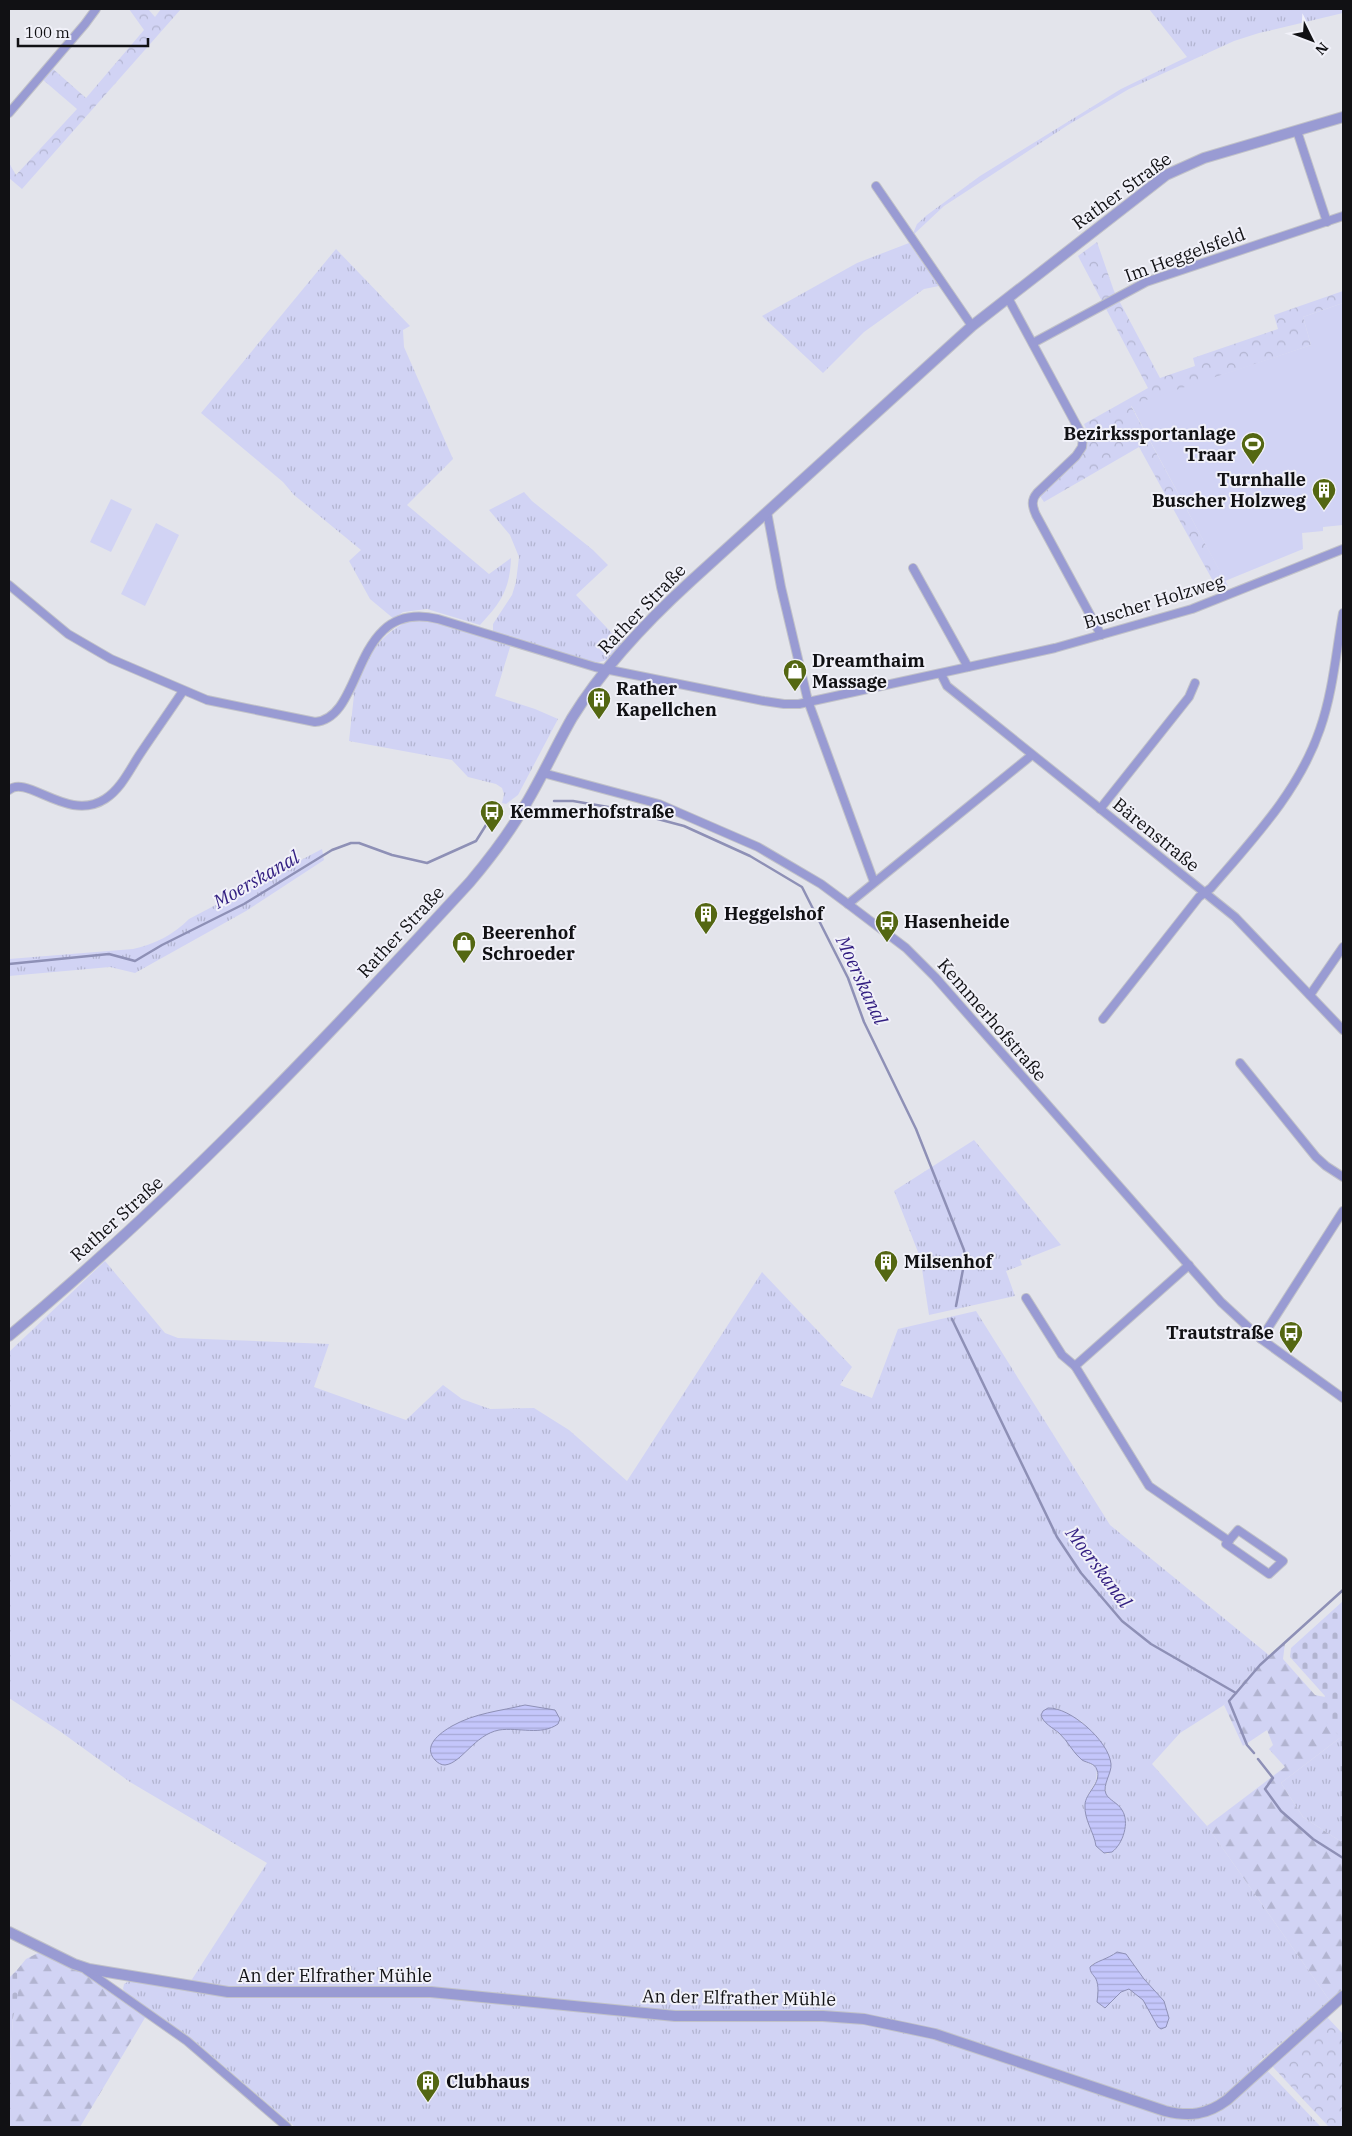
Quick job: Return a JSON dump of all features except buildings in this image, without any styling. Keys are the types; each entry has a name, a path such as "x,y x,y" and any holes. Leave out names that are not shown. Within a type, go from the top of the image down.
{"street":[{"path":"9,112 96,9"},
{"name":"Rather Straße","path":"9,1336 117,1242 185,1179 229,1136 405,952 490,859 513,826 573,718 607,669 658,612 767,512 972,326 1154,184 1178,168 1204,158 1343,117"},
{"path":"1297,131 1327,222"},
{"path":"876,186 972,326"},
{"name":"Im Heggelsfeld","path":"1032,343 1146,282 1343,216"},
{"path":"1008,298 1081,433 1083,442 1076,456 1037,493 1032,505 1101,635"},
{"path":"767,512 781,587 808,702 874,882"},
{"name":"Buscher Holzweg","path":"9,586 63,630 87,646 183,691 218,703 303,721 321,722 332,716 341,706 366,653 380,635 402,619 418,616 438,620 607,669 791,704 808,702 1036,653 1101,635 1192,609 1343,549"},
{"path":"913,568 968,667"},
{"path":"1103,1019 1199,897 1211,888 1288,794 1309,758 1321,728 1328,702 1343,613"},
{"name":"Bärenstraße","path":"941,674 946,686 1205,893 1251,933 1343,1030"},
{"path":"1100,809 1189,697 1195,683"},
{"path":"9,790 22,786 74,806 88,807 105,799 124,779 183,691"},
{"path":"848,904 1032,755"},
{"name":"Kemmerhofstraße","path":"543,773 659,804 758,847 821,884 900,943 920,961 1221,1302 1261,1339 1343,1398"},
{"path":"1310,995 1343,947"},
{"path":"1240,1063 1316,1157 1343,1177"},
{"path":"1261,1339 1343,1211"},
{"path":"1075,1366 1189,1265"},
{"path":"1026,1298 1062,1355 1075,1366 1149,1486 1228,1541"},
{"path":"1238,1530 1283,1562 1268,1574 1226,1544 1228,1541 1238,1530"},
{"name":"An der Elfrather Mühle","path":"9,1932 79,1966 188,2040 287,2127"},
{"name":"An der Elfrather Mühle","path":"79,1966 183,1986 228,1992 431,1992 675,2016 823,2016 864,2019 935,2034 1165,2111 1186,2115 1207,2112 1227,2100 1343,1996"}],"green space":[{"path":"129,9 148,9 155,17 161,9 181,9 22,189 9,178 9,163 16,175 77,109 42,79 52,68 86,98 144,30"},
{"path":"1149,9 1343,9 1343,13 1259,33 1234,41 1129,89 1068,125 944,206 912,236 917,224 927,215 980,176 1121,89 1187,57"},
{"path":"1097,242 1114,291 1160,378 1195,366 1193,358 1278,329 1274,315 1343,291 1343,303 1303,317 1311,345 1131,406 1228,586 1218,590 1139,447 1044,502 1040,496 1082,455 1090,437 1084,424 1148,388 1078,256"},
{"path":"909,243 939,286 924,289 864,332 823,373 762,316 857,263"},
{"path":"336,249 410,326 403,330 404,347 453,459 407,505 489,574 511,558 509,578 503,595 494,610 480,625 427,609 403,612 394,619 370,599 349,561 361,550 294,495 283,482 201,413"},
{"name":"Bezirkssportanlage Traar","path":"1343,303 1343,525 1323,527 1323,531 1302,533 1303,549 1225,581 1131,405 1311,345 1303,317"},
{"path":"524,492 532,501 593,550 608,565 576,595 622,644 607,660 595,663 493,632 493,624 512,595 516,582 519,557 510,535 489,510"},
{"path":"111,499 132,509 111,552 90,542"},
{"path":"156,523 179,535 145,606 121,594"},
{"path":"411,620 436,622 511,644 495,696 535,709 558,719 518,795 506,804 502,803 504,794 502,788 496,784 468,777 452,760 349,741 354,695 351,693 361,670 381,641 399,626"},
{"path":"322,849 324,860 246,911 135,973 110,967 9,976 9,959 133,949 156,942 177,930 189,919"},
{"path":"974,1140 1061,1245 1023,1260 1020,1259 1022,1265 1006,1271 1015,1296 929,1315 922,1269 925,1259 920,1257 894,1191"},
{"path":"105,1261 165,1333 178,1338 329,1344 314,1387 406,1420 443,1385 462,1399 490,1409 534,1408 569,1430 627,1481 762,1272 852,1367 840,1385 872,1398 898,1329 976,1311 1110,1525 1270,1656 1248,1676 1224,1705 1180,1733 1152,1764 1207,1826 1330,2001 1259,2062 1321,2127 295,2127 191,2038 127,1995 123,1989 124,1984 131,1980 189,1984 267,1863 130,1782 61,1732 9,1698 9,1352","holes":["1056,1708 1081,1721 1104,1747 1106,1795 1120,1810 1125,1823 1121,1837 1108,1854 1096,1846 1095,1837 1087,1820 1087,1796 1096,1781 1097,1769 1082,1760 1065,1739 1044,1721","1117,1952 1126,1954 1144,1979 1164,2001 1169,2018 1158,2027 1143,2000 1129,1989 1121,1992 1105,2008 1101,2006 1097,1980 1093,1975 1092,1964 1108,1959"]},
{"path":"1343,1601 1343,1740 1318,1713 1325,1696 1290,1657 1291,1648"},
{"path":"1285,1643 1283,1659 1315,1695 1325,1697 1319,1713 1341,1737 1281,1783 1303,1817 1343,1843 1343,1989 1330,2001 1207,1826 1285,1767 1269,1749 1273,1745 1267,1730 1243,1746 1224,1705 1248,1676"},
{"path":"1341,1737 1343,1740 1343,1843 1303,1817 1281,1783"},
{"path":"38,1953 77,1969 146,2016 80,2127 13,2127 9,2125 10,2059 17,1990 17,1970 26,1959"},
{"path":"17,1970 18,1994 13,2018 9,2085 9,1978"},
{"path":"1326,2016 1343,2034 1343,2127 1329,2127 1272,2066"}],"shaded area":[{"path":"525,1705 555,1710 560,1719 558,1724 544,1730 507,1729 490,1733 482,1737 457,1759 445,1765 437,1762 432,1755 430,1750 434,1740 452,1726 479,1715"},
{"path":"1048,1708 1057,1709 1077,1719 1096,1736 1109,1755 1111,1768 1105,1790 1109,1798 1120,1808 1125,1820 1122,1838 1112,1852 1104,1853 1096,1846 1086,1816 1086,1801 1098,1775 1096,1768 1082,1760 1062,1736 1044,1720 1041,1715"},
{"path":"1117,1952 1126,1954 1144,1979 1164,2001 1169,2018 1166,2027 1161,2029 1158,2027 1143,2000 1129,1989 1121,1992 1105,2008 1097,2002 1098,1984 1090,1967"}],"waterway":[{"name":"Moerskanal","path":"554,801 573,801 620,809 684,826 750,856 802,887 848,978 864,1022 916,1129 964,1250 965,1259 956,1306"},
{"name":"Moerskanal","path":"9,964 109,954 135,961 162,945 244,904 332,850 351,843 359,843 392,855 427,863 476,841 498,806"},
{"name":"Moerskanal","path":"952,1319 1057,1537 1081,1573 1122,1621 1151,1644 1236,1693 1229,1701 1247,1745 1254,1753"},
{"path":"1236,1693 1260,1665 1343,1590"},
{"name":"Moerskanal","path":"1258,1759 1273,1778 1265,1789 1281,1811 1313,1839 1343,1858"}],"place":[{"name":"Bezirkssportanlage Traar","path":"1253,465"},
{"name":"Turnhalle Buscher Holzweg","path":"1324,511"},
{"name":"Dreamthaim Massage","path":"795,692"},
{"name":"Rather Kapellchen","path":"599,720"},
{"name":"Kemmerhofstraße","path":"492,833"},
{"name":"Heggelshof","path":"706,935"},
{"name":"Hasenheide","path":"887,943"},
{"name":"Beerenhof Schroeder","path":"464,964"},
{"name":"Milsenhof","path":"886,1283"},
{"name":"Trautstraße","path":"1291,1354"},
{"name":"Clubhaus","path":"428,2103"}]}
